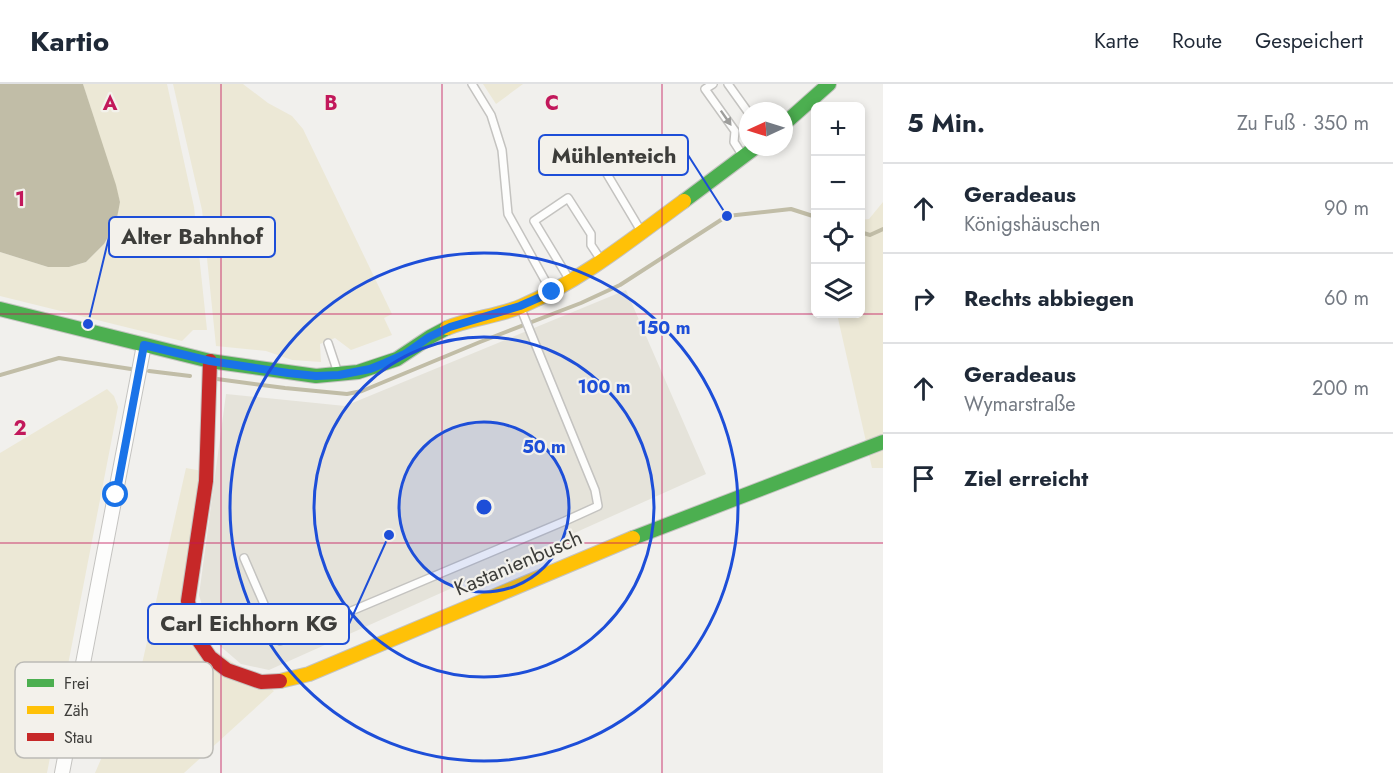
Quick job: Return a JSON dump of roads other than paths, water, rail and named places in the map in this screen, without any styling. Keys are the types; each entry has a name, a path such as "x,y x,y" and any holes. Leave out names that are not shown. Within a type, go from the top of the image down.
{"street":[{"path":"793,116 829,84"},
{"path":"0,309 210,361 316,376 339,375 370,369 397,359 429,337 450,327 522,311 602,262 744,157"},
{"path":"83,662 144,345"},
{"name":"Kastanienbusch","path":"210,361 206,475 200,529 188,595 191,620 195,634 214,661 227,670 254,680 285,680 309,674 627,540 883,442"},
{"path":"62,773 65,758"}],"lane":[{"path":"472,84 490,115 502,150 507,214 552,292"},
{"path":"713,84 705,89 735,131 734,142 744,157"},
{"path":"728,84 741,102"},
{"path":"607,174 642,232"},
{"path":"570,282 534,221 568,198 591,234 591,245 602,262"},
{"path":"244,558 280,641 598,506 595,490 522,311"},
{"path":"328,343 339,375"}],"waterway":[{"path":"217,379 347,394 362,391 581,303 620,285 727,216 791,209 811,215"},
{"path":"865,234 870,235 883,229"},
{"path":"0,375 59,358 131,369"},
{"path":"149,371 190,376"}],"place":[{"name":"Mühlenteich","path":"727,216"},
{"name":"Alter Bahnhof","path":"88,324"},
{"name":"Carl Eichhorn KG","path":"389,535"}]}
